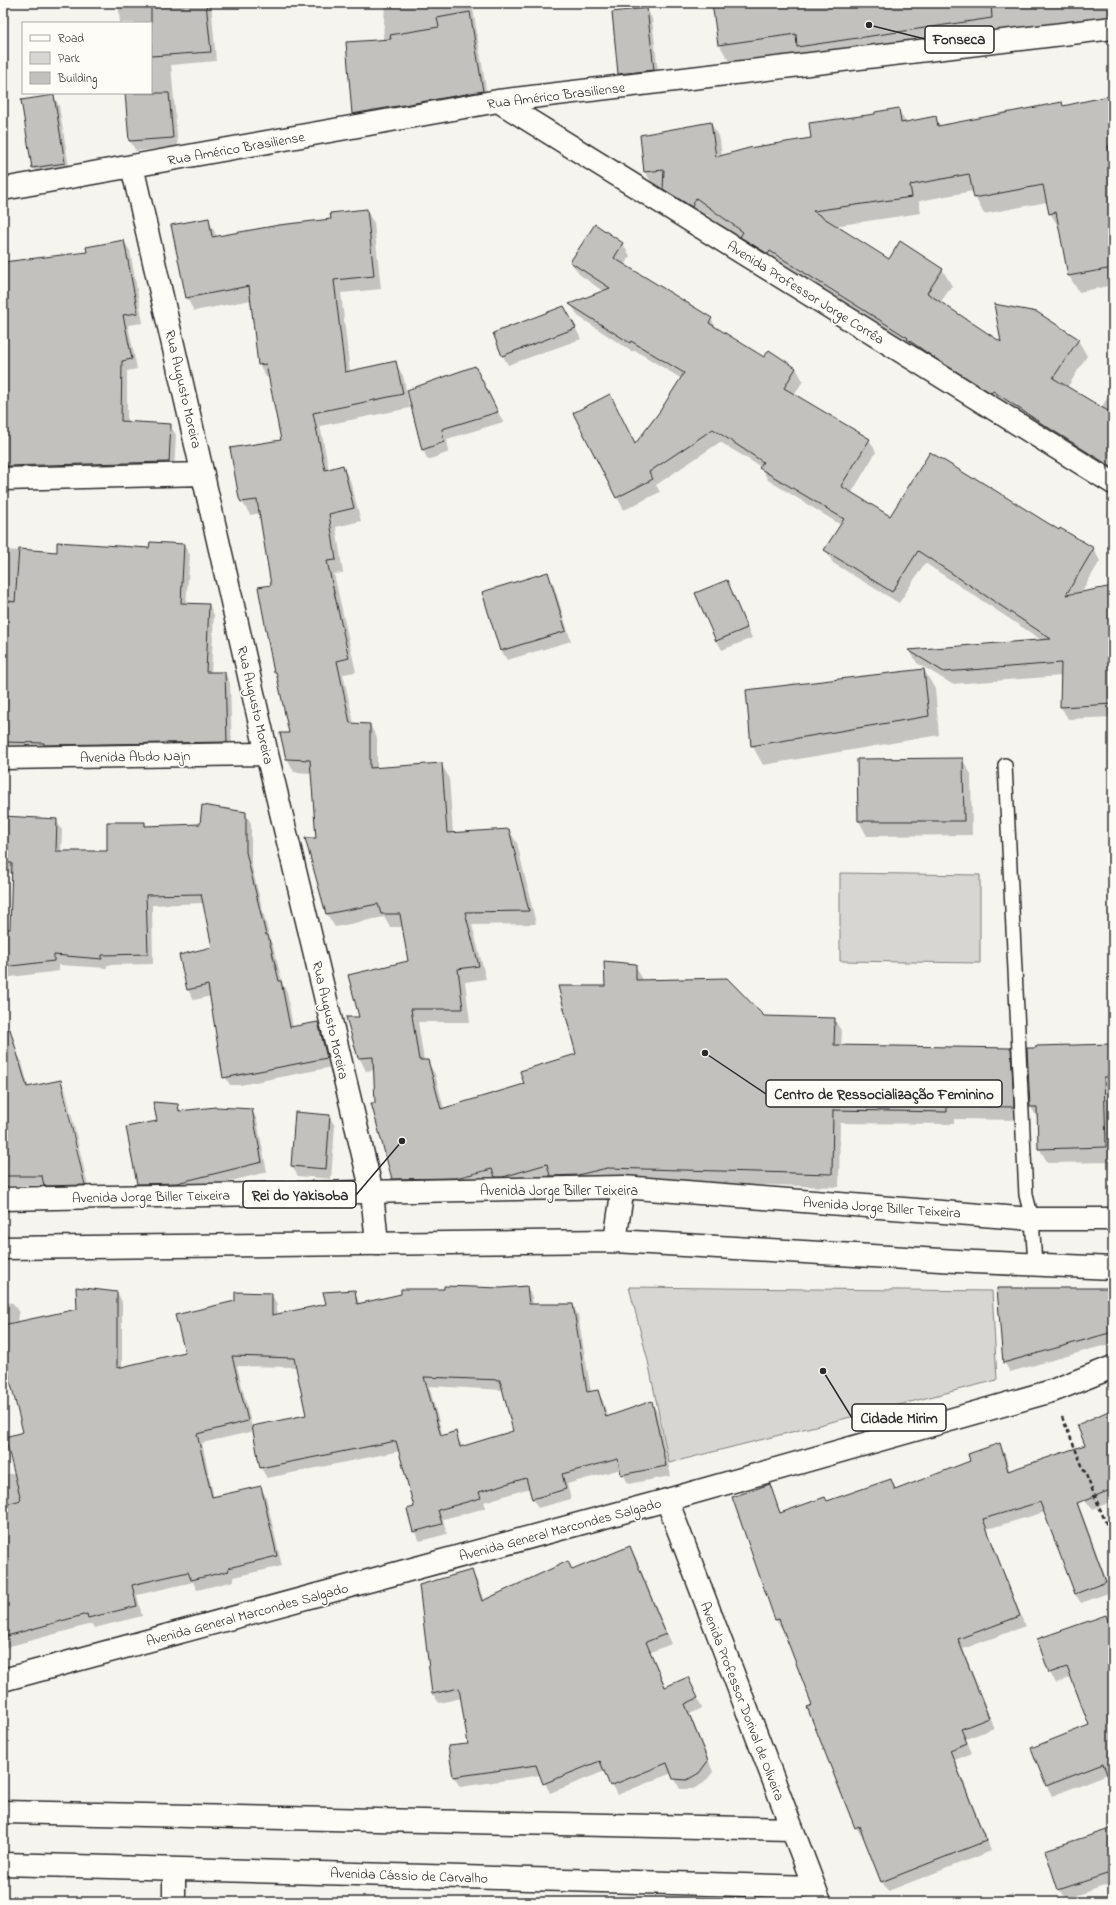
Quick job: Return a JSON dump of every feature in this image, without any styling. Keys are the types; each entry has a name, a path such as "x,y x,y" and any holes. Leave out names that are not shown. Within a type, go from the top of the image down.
{"street":[{"name":"Rua Américo Brasiliense","path":"3,188 498,101 1113,28"},
{"name":"Avenida Professor Jorge Corrêa","path":"498,101 1113,483"},
{"name":"Rua Augusto Moreira","path":"132,166 204,474 267,754 372,1192 377,1244"},
{"path":"3,479 204,474"},
{"name":"Avenida Abdo Najn","path":"3,758 267,754"},
{"path":"615,1241 623,1187"},
{"name":"Avenida Jorge Biller Teixeira","path":"3,1199 623,1187 1032,1219 1113,1219"},
{"path":"3,1248 615,1241 966,1262 1113,1268"},
{"name":"Avenida General Marcondes Salgado","path":"3,1680 667,1500 1052,1391 1113,1367"},
{"name":"Avenida Professor Dorival de Oliveira","path":"667,1500 817,1894"},
{"path":"3,1812 792,1829"},
{"name":"Avenida Cássio de Carvalho","path":"3,1864 174,1869 817,1894"},
{"path":"174,1869 174,1902"}],"lane":[{"path":"1005,765 1026,1195 1032,1219 1035,1264"}],"path":[{"path":"1052,1391 1113,1540"}],"green space":[{"path":"840,873 980,875 980,963 840,961"},
{"path":"629,1287 992,1291 997,1380 669,1463 648,1361"}],"building":[{"path":"151,3 206,3 211,52 152,56"},
{"path":"712,3 991,3 992,18 797,47 796,34 718,45"},
{"path":"647,8 654,70 618,74 612,12"},
{"path":"470,12 483,91 352,114 346,42 391,39 390,35 439,27 437,18"},
{"path":"169,93 173,138 129,141 125,94"},
{"path":"54,95 65,163 32,168 21,100"},
{"path":"1113,95 1113,145 1108,146 1113,171 1113,268 1068,276 1056,212 1049,214 1043,185 974,198 969,174 910,185 912,197 813,211 889,259 900,241 943,269 927,293 1001,342 994,304 1037,312 1079,339 1053,378 1113,414 1113,468 993,391 991,393 936,359 907,339 908,338 770,251 768,254 740,237 743,232 696,198 692,207 663,189 664,170 644,172 640,135 711,122 716,157 749,148 811,138 809,123 875,114 875,112 899,108 901,123 936,116 938,126 1062,102 1063,106"},
{"path":"367,209 374,276 334,280 345,372 396,361 403,394 313,413 325,470 343,465 354,508 329,514 336,560 327,561 349,658 337,661 350,723 370,724 370,768 442,763 447,833 509,829 529,911 465,912 479,966 458,969 463,1009 411,1009 419,1060 428,1060 441,1109 524,1084 520,1071 576,1054 558,986 605,986 604,961 636,964 636,980 727,978 764,1016 835,1018 834,1045 1011,1048 1014,1107 947,1106 947,1112 833,1110 832,1174 607,1168 578,1175 550,1176 547,1164 503,1177 495,1177 492,1169 456,1178 392,1179 371,1103 375,1103 373,1057 358,1058 346,1017 359,1017 348,975 408,961 400,914 381,914 378,904 326,914 305,838 316,838 310,760 286,759 280,733 289,733 276,672 274,673 258,587 271,585 257,500 241,502 230,448 281,440 266,364 258,365 249,286 186,298 171,225 209,218 212,237 279,225 331,219 330,213"},
{"path":"595,224 623,243 614,258 712,318 709,323 764,357 769,350 796,368 784,388 870,439 841,486 890,516 930,452 1059,530 1060,528 1094,548 1066,595 1113,586 1113,704 1060,707 1061,663 944,672 908,650 1051,639 918,551 892,592 824,550 844,519 759,468 763,462 713,429 649,472 653,479 616,498 573,413 610,394 635,444 660,411 684,373 631,341 630,343 569,304 610,288 570,262"},
{"path":"124,240 138,313 123,315 132,359 122,361 121,421 171,424 169,462 3,466 3,262 87,252 86,247"},
{"path":"564,306 576,328 502,356 493,333"},
{"path":"475,366 498,412 442,429 444,442 422,450 407,390"},
{"path":"57,542 149,548 150,542 184,544 181,603 209,604 206,672 225,672 227,742 44,745 44,743 3,742 3,600 15,602 19,549 57,552"},
{"path":"548,572 566,631 500,651 482,592"},
{"path":"727,580 747,628 716,641 695,593"},
{"path":"924,669 929,716 751,746 746,690"},
{"path":"963,758 964,821 858,821 857,759"},
{"path":"202,805 246,812 246,852 266,935 268,935 279,981 281,981 290,1027 318,1022 327,1058 223,1078 208,985 187,990 179,955 212,947 201,894 146,895 148,954 102,955 102,959 54,955 54,961 3,967 3,929 10,929 12,863 3,863 3,816 57,819 56,851 107,851 107,822 145,822 145,826 200,824"},
{"path":"10,1029 27,1087 61,1080 85,1185 44,1186 42,1176 3,1176 3,1030"},
{"path":"1113,1044 1113,1077 1104,1077 1106,1147 1038,1149 1037,1107 1030,1107 1027,1048 1036,1048 1036,1046"},
{"path":"153,1102 178,1104 179,1111 216,1107 252,1109 262,1162 177,1183 137,1184 126,1127 157,1121"},
{"path":"295,1112 330,1115 326,1169 291,1166"},
{"path":"444,1286 501,1288 527,1286 529,1304 573,1304 587,1392 598,1390 606,1417 652,1401 666,1466 621,1475 618,1459 562,1474 566,1489 532,1499 526,1478 479,1492 481,1498 438,1510 442,1524 413,1532 407,1509 414,1507 396,1441 260,1468 252,1426 306,1415 294,1358 232,1356 248,1421 197,1434 212,1497 261,1486 277,1556 228,1568 229,1571 191,1580 188,1572 132,1585 137,1606 88,1618 87,1614 3,1637 3,1505 21,1500 5,1437 23,1432 8,1372 3,1371 3,1325 77,1309 76,1287 117,1292 117,1368 185,1352 175,1315 235,1301 235,1292 272,1293 272,1315 326,1304 323,1292 355,1290 357,1304 401,1294 401,1289 444,1289","holes":["424,1377 500,1380 513,1431 460,1447 456,1431 441,1436"]},
{"path":"997,1288 1113,1288 1113,1332 1003,1363"},
{"path":"1113,1409 1113,1489 1077,1503 1106,1582 1075,1594 1040,1502 983,1519 1020,1616 958,1639 989,1718 961,1729 967,1743 950,1750 986,1841 881,1882 859,1826 855,1828 807,1707 812,1705 779,1619 775,1620 732,1497 770,1484 780,1513 825,1497 827,1501 891,1479 895,1490 970,1461 968,1454 1000,1443 1008,1471 1085,1445 1077,1425"},
{"path":"630,1546 666,1634 646,1642 665,1687 688,1677 698,1698 685,1704 708,1761 699,1773 687,1780 673,1779 667,1763 610,1786 600,1761 543,1784 536,1765 453,1777 448,1746 468,1744 459,1688 432,1694 419,1585 472,1570 482,1601 568,1561 572,1570"},
{"path":"1106,1615 1113,1635 1113,1783 1111,1784 1103,1764 1046,1786 1031,1748 1089,1725 1067,1667 1049,1673 1037,1639"},
{"path":"1113,1828 1113,1872 1058,1890 1045,1850"}],"place":[{"name":"Fonseca","path":"869,25"},
{"name":"Centro de Ressocialização Feminino","path":"705,1053"},
{"name":"Rei do Yakisoba","path":"402,1141"},
{"name":"Cidade Mirim","path":"823,1371"}]}
